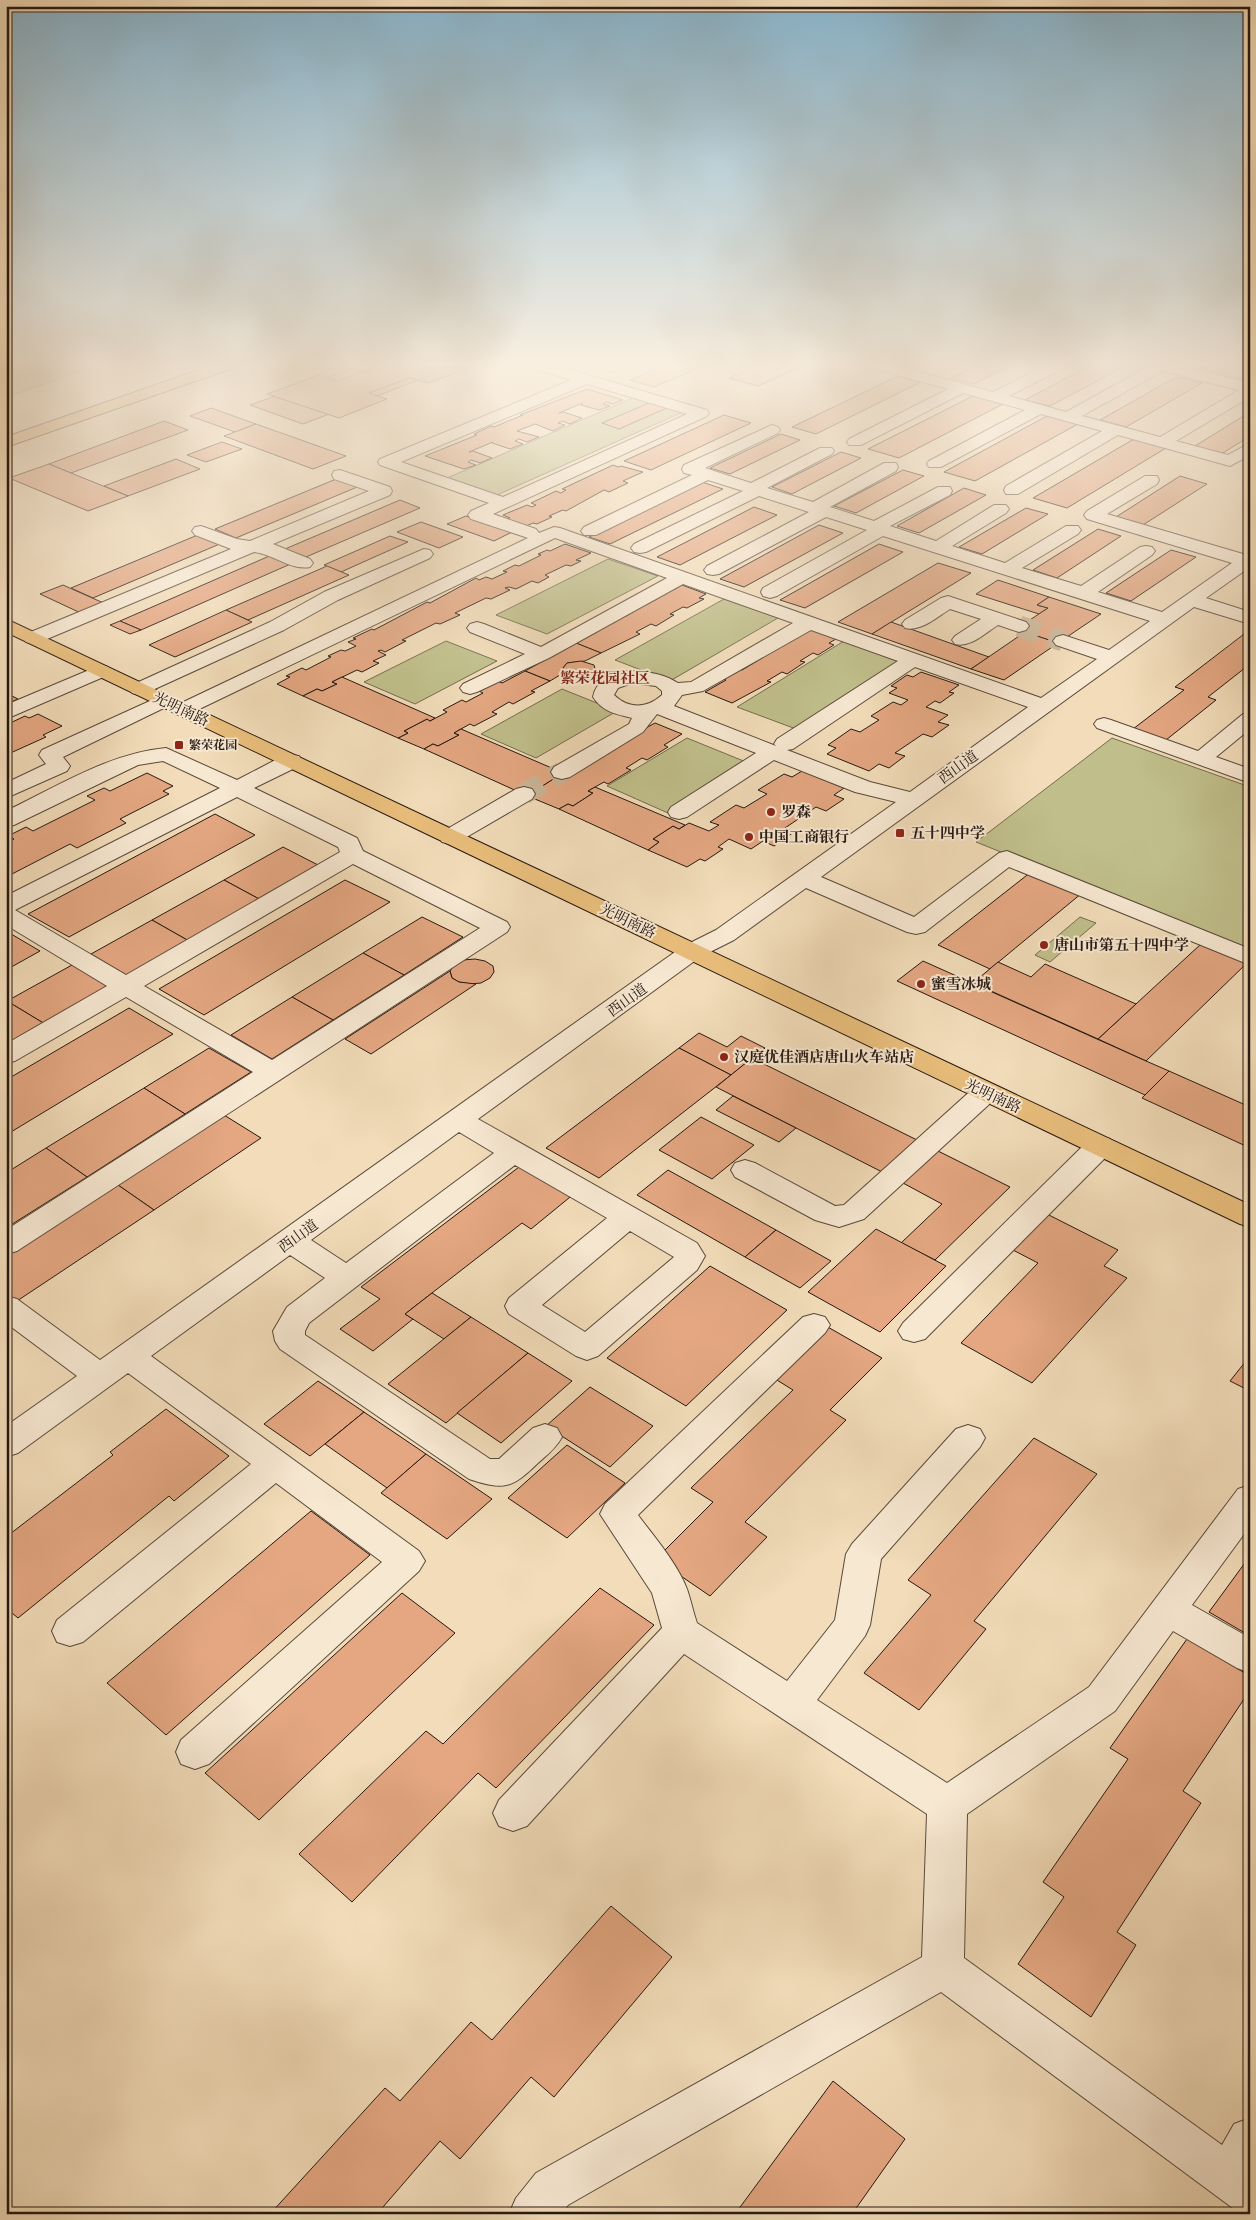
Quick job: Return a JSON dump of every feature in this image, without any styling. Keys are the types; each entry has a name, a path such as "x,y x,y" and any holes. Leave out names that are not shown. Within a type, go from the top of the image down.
{"main road":[{"name":"光明南路","path":"6,625 1250,1217"}],"street":[{"path":"402,468 504,503"},
{"path":"530,533 477,515 582,468"},
{"path":"691,468 1165,619"},
{"path":"640,548 795,468"},
{"path":"713,570 889,468"},
{"path":"1012,490 1051,468"},
{"path":"590,531 708,474"},
{"path":"33,638 384,491 340,475"},
{"path":"1151,480 1093,514 1248,560"},
{"path":"770,592 944,491"},
{"path":"938,547 1000,509"},
{"path":"1008,569 1072,530"},
{"path":"201,531 234,544 268,548 304,563"},
{"path":"6,791 59,766 50,755 173,706 554,532 1044,706"},
{"path":"1083,593 1146,551"},
{"path":"139,689 276,626 331,596 424,554"},
{"name":"西山道","path":"6,1444 691,952 725,934 1248,560"},
{"path":"470,688 513,666 542,654 683,577"},
{"path":"1192,600 1250,618"},
{"path":"912,624 948,602 1019,626"},
{"path":"962,640 996,618"},
{"path":"562,772 636,728 663,702 696,687 810,622"},
{"path":"477,628 542,654"},
{"path":"1063,640 1112,657"},
{"path":"679,812 914,659"},
{"path":"6,713 101,671"},
{"path":"663,702 778,748 863,787 914,799"},
{"path":"1200,759 1250,718"},
{"path":"1104,724 1250,776"},
{"path":"6,820 130,760 166,754 349,843 352,855 498,927 6,1244"},
{"path":"6,905 291,761"},
{"path":"450,837 524,794"},
{"path":"6,1055 352,855"},
{"path":"803,878 916,927 1007,858 1250,958"},
{"path":"6,915 272,1072"},
{"path":"745,1170 825,1213 839,1217 854,1212 986,1092"},
{"path":"459,1120 686,1250 690,1256 686,1263 588,1348 520,1306 628,1217"},
{"path":"914,1331 1100,1146"},
{"path":"514,1152 298,1316 289,1331 291,1341 481,1470 494,1473 507,1472 544,1437"},
{"path":"290,1241 347,1278"},
{"path":"6,1307 92,1383"},
{"path":"814,1325 617,1514 644,1549 669,1589 681,1632 946,1805"},
{"path":"6,1328 92,1383"},
{"path":"128,1357 407,1561 195,1752"},
{"path":"792,1703 852,1626 864,1554 968,1438"},
{"path":"70,1631 275,1464"},
{"path":"946,1805 1102,1699 1250,1499"},
{"path":"1168,1609 1250,1657"},
{"path":"513,1813 681,1632"},
{"path":"943,1968 946,1805"},
{"path":"943,1968 1239,2186 1250,2140"},
{"path":"532,2214 552,2189 734,2088 943,1968"}],"shaded area":[{"path":"471,468 558,468 497,495 447,478"},
{"path":"608,559 658,576 547,634 496,615"},
{"path":"724,599 778,618 670,681 615,660"},
{"path":"446,641 497,661 415,704 364,682"},
{"path":"844,641 902,662 796,729 737,707"},
{"path":"562,689 617,711 536,758 481,734"},
{"path":"687,738 746,762 668,813 607,786"},
{"path":"1112,738 1250,787 1250,952 976,842"},
{"path":"1080,917 1096,923 1050,962 1035,955"}],"building":[{"path":"39,468 58,468 128,496 88,511 9,478"},
{"path":"58,468 86,468 71,473"},
{"path":"153,468 200,469 128,496 104,486"},
{"path":"607,468 627,468 643,472 623,481 628,483 609,492 604,490 566,511 563,510 549,516 552,517 537,524 533,523 524,527 505,520 510,518 503,515 527,505 532,507 536,505 531,503 556,491 561,493 566,490 562,489"},
{"path":"711,468 743,468 730,474"},
{"path":"810,468 843,468 792,494 772,487"},
{"path":"952,468 999,468 975,481 944,472"},
{"path":"1085,468 1134,468 1067,508 1033,498"},
{"path":"903,470 924,476 856,513 834,506"},
{"path":"1180,476 1207,484 1143,525 1116,517"},
{"path":"341,477 362,485 236,538 215,529"},
{"path":"702,482 723,489 610,544 589,537"},
{"path":"964,488 986,495 919,533 897,526"},
{"path":"400,500 420,508 306,557 285,549"},
{"path":"754,507 777,515 680,565 657,557"},
{"path":"1026,508 1048,514 982,554 959,547"},
{"path":"466,516 512,532 494,541 447,524"},
{"path":"421,522 463,537 439,548 397,532"},
{"path":"819,525 843,533 744,587 720,579"},
{"path":"1098,529 1121,536 1057,578 1033,570"},
{"path":"200,534 222,543 93,598 71,588"},
{"path":"390,536 408,542 341,572 324,565"},
{"path":"565,544 591,553 576,560 581,561 571,566 566,565 545,575 549,577 538,583 532,581 516,589 505,588 510,590 491,599 486,598 455,613 460,615 440,624 436,623 402,640 406,641 385,652 378,651 386,655 373,661 379,663 362,672 357,670 332,682 337,684 322,691 317,689 303,696 277,684 290,677 286,676 302,668 306,670 331,657 328,656 356,646 348,642 356,639 353,638 372,629 374,630 427,602 430,603 476,578 479,580 486,577 492,579 507,572 503,571 515,565 519,566 541,555 538,554"},
{"path":"879,544 903,552 805,608 780,600"},
{"path":"1171,550 1196,557 1131,601 1106,593"},
{"path":"274,554 295,562 141,630 120,621"},
{"path":"938,563 971,573 872,634 838,622"},
{"path":"327,566 349,575 248,620 226,610"},
{"path":"998,580 1049,597 1037,605 1048,608 1039,614 976,594"},
{"path":"63,585 108,605 85,615 40,594"},
{"path":"682,585 706,594 699,598 704,599 687,608 683,607 670,614 674,615 656,626 651,624 636,632 640,634 601,653 576,643 597,632 593,630 628,615 624,613 657,599 653,597"},
{"path":"1049,597 1101,614 1058,643 1016,629 1048,608 1037,605"},
{"path":"226,610 252,622 175,657 149,645"},
{"path":"120,621 141,630 130,634 110,625"},
{"path":"891,622 989,657 971,669 872,634"},
{"path":"809,629 836,639 829,643 834,645 818,655 813,653 800,661 805,662 787,674 782,672 767,681 771,682 732,703 705,692 726,680 722,678 738,669 742,670 757,661 752,660"},
{"path":"1248,631 1250,632 1250,664 1208,697 1216,700 1166,740 1133,729 1184,690 1175,687"},
{"path":"1025,632 1058,643 1004,680 971,669"},
{"path":"576,643 601,653 585,661 567,663 563,668 565,672 550,681 525,671"},
{"path":"581,661 594,665 595,669 590,674 580,676 564,671 563,668 567,663"},
{"path":"525,671 550,681 531,691 535,692 513,704 509,702 492,712 497,714 474,726 470,724 454,733 459,735 438,746 433,744 424,749 398,738 408,733 404,731 427,719 430,721 447,712 443,710 462,700 466,702 483,693 479,691 498,681 502,683"},
{"path":"921,672 959,685 949,692 954,693 940,703 935,701 926,707 948,715 938,722 949,725 932,737 923,734 895,753 905,756 889,768 879,764 869,771 827,754 836,748 828,745 851,729 860,732 879,720 871,716 893,702 901,705 908,700 889,693 897,688 891,686 907,675 913,677"},
{"path":"342,677 435,718 430,721 427,719 404,731 408,733 398,738 303,696 317,689 322,691 337,684 332,682"},
{"path":"6,693 18,699 6,704"},
{"path":"38,714 62,726 43,735 46,737 6,755 6,725 25,716 29,718"},
{"path":"655,723 682,734 664,745 668,747 647,760 642,758 626,768 631,770 608,784 604,782 588,791 593,793 573,806 568,804 559,809 530,797 540,791 536,790 558,776"},
{"path":"461,729 568,775 558,776 536,790 540,791 530,797 424,749 433,744 438,746 459,735 454,733"},
{"path":"802,771 844,788 834,795 844,799 826,811 816,807 785,828 794,832 774,846 763,841 751,849 729,839 718,847 723,849 705,861 700,859 687,867 648,850 659,842 653,839 673,826 679,829 689,823 709,831 719,825 710,822 736,805 744,808 767,794 758,790 784,774 792,777"},
{"path":"147,773 173,786 163,791 169,794 120,819 126,823 77,848 70,844 12,874 6,870 6,843 14,839 8,836 26,827 33,831 95,800 87,796 104,788 110,791"},
{"path":"595,787 685,825 679,829 673,826 653,839 659,842 648,850 559,809 568,804 573,806 593,793 588,791"},
{"path":"215,814 255,835 69,937 28,914"},
{"path":"283,847 320,866 261,900 224,880"},
{"path":"1031,872 1082,893 990,969 938,945"},
{"path":"224,880 261,900 189,941 152,920"},
{"path":"345,880 390,902 204,1015 159,989"},
{"path":"422,917 463,937 404,975 363,953"},
{"path":"152,920 189,941 128,976 91,954"},
{"path":"6,931 40,951 6,970"},
{"path":"1201,944 1247,963 1146,1061 1098,1039"},
{"path":"363,953 404,975 333,1020 292,997"},
{"path":"475,959 485,961 493,966 494,972 490,978 481,983 470,984 459,982 452,978 450,971 454,965 463,960"},
{"path":"923,961 1169,1071 1145,1095 897,981"},
{"path":"998,962 1031,977 1045,964 1136,1004 1098,1039 973,983"},
{"path":"72,965 110,987 45,1024 7,1001"},
{"path":"450,971 452,978 459,982 476,984 371,1054 345,1039"},
{"path":"292,997 333,1020 272,1059 231,1035"},
{"path":"6,1002 45,1024 6,1046"},
{"path":"129,1008 173,1034 6,1135 6,1080"},
{"path":"699,1033 727,1047 741,1036 765,1048 731,1075 679,1048"},
{"path":"209,1048 251,1072 185,1114 144,1088"},
{"path":"679,1048 731,1075 599,1178 546,1148"},
{"path":"752,1058 919,1141 884,1173 716,1087"},
{"path":"1169,1071 1250,1107 1250,1148 1142,1098"},
{"path":"144,1088 185,1114 87,1177 46,1148"},
{"path":"733,1096 796,1128 779,1142 716,1110"},
{"path":"224,1115 261,1138 154,1210 118,1185"},
{"path":"701,1117 754,1145 712,1179 659,1150"},
{"path":"46,1148 87,1177 6,1228 6,1173"},
{"path":"938,1151 1010,1187 935,1260 901,1243 942,1204 903,1183"},
{"path":"523,1164 575,1193 531,1229 522,1223 405,1314 413,1319 373,1351 340,1329 380,1299 361,1287"},
{"path":"668,1170 776,1230 745,1257 637,1195"},
{"path":"118,1185 154,1210 17,1301 6,1293 6,1257"},
{"path":"1045,1213 1118,1250 1104,1266 1127,1278 1032,1383 961,1343 1038,1263 1011,1249"},
{"path":"876,1229 946,1266 880,1332 808,1292"},
{"path":"776,1230 831,1261 800,1288 745,1257"},
{"path":"710,1266 787,1310 686,1406 607,1358"},
{"path":"432,1293 471,1317 444,1339 405,1314"},
{"path":"471,1317 528,1353 446,1423 388,1384"},
{"path":"826,1326 882,1358 830,1410 846,1420 745,1522 767,1537 710,1596 656,1559 713,1502 691,1488 793,1390 772,1377"},
{"path":"528,1353 572,1381 501,1443 457,1413"},
{"path":"1250,1356 1250,1391 1230,1381"},
{"path":"318,1381 364,1412 310,1456 264,1424"},
{"path":"590,1387 653,1426 610,1467 546,1426"},
{"path":"166,1409 229,1456 174,1501 169,1496 18,1618 6,1608 6,1537 113,1455 110,1452"},
{"path":"364,1412 426,1454 387,1488 325,1444"},
{"path":"1034,1438 1097,1474 974,1621 986,1629 919,1710 864,1673 931,1595 908,1580"},
{"path":"567,1445 625,1483 567,1538 508,1498"},
{"path":"426,1454 492,1499 447,1539 381,1493"},
{"path":"311,1511 370,1555 166,1735 107,1683"},
{"path":"1250,1556 1250,1636 1209,1612"},
{"path":"600,1588 654,1625 496,1788 478,1773 352,1902 299,1854 426,1731 443,1744"},
{"path":"402,1593 455,1633 259,1820 205,1773"},
{"path":"1187,1639 1250,1676 1250,1690 1183,1791 1201,1803 1117,1932 1136,1945 1091,2017 1018,1964 1064,1897 1043,1882 1128,1759 1110,1748"},
{"path":"611,1906 672,1957 554,2097 531,2077 460,2159 440,2141 377,2214 270,2214 385,2088 400,2101 471,2022 492,2040"},
{"path":"833,2081 905,2139 852,2214 735,2214"}],"tunnel":[{"path":"1019,626 1063,641"},
{"path":"524,794 562,772"}],"place":[{"name":"繁荣花园","path":"179,745"},
{"name":"罗森","path":"771,812"},
{"name":"五十四中学","path":"900,833"},
{"name":"中国工商银行","path":"749,837"},
{"name":"唐山市第五十四中学","path":"1044,945"},
{"name":"蜜雪冰城","path":"921,984"},
{"name":"汉庭优佳酒店唐山火车站店","path":"724,1057"}],"district":[{"name":"繁荣花园社区","path":"605,678"}]}
